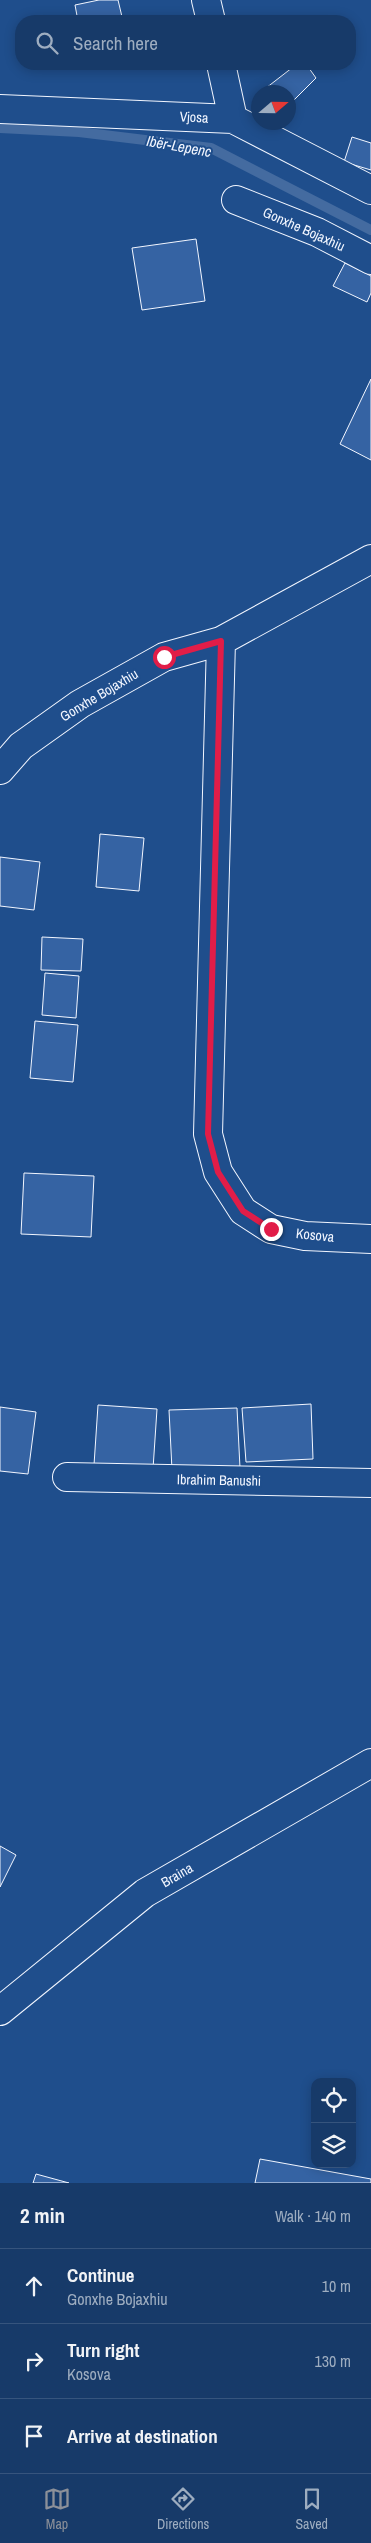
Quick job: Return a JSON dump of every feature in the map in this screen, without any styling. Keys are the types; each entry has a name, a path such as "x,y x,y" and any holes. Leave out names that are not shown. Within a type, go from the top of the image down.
{"street":[{"path":"206,0 210,15"},
{"path":"223,70 233,119"},
{"name":"Vjosa","path":"0,109 233,119 371,190"},
{"name":"Gonxhe Bojaxhiu","path":"236,200 318,232 371,260"},
{"name":"Gonxhe Bojaxhiu","path":"0,770 21,746 80,704 164,657 221,641 371,559"},
{"name":"Kosova","path":"221,641 208,1134 218,1172 243,1211 271,1229 306,1236 371,1240"},
{"name":"Ibrahim Banushi","path":"67,1477 371,1484"},
{"name":"Braina","path":"0,2011 145,1892 371,1763"}],"building":[{"path":"99,0 118,0 122,15 77,15 75,5"},
{"path":"289,70 310,70 316,78 296,98 296,85 270,85"},
{"path":"352,137 371,143 371,170 344,162"},
{"path":"196,239 205,301 142,310 132,248"},
{"path":"345,263 371,276 371,293 367,302 333,286"},
{"path":"371,379 371,460 340,444"},
{"path":"100,834 144,838 139,891 96,887"},
{"path":"0,857 40,862 34,910 0,906"},
{"path":"42,937 83,939 81,971 41,970"},
{"path":"45,973 79,976 76,1018 42,1015"},
{"path":"35,1021 78,1025 73,1082 30,1078"},
{"path":"24,1173 94,1176 91,1237 21,1234"},
{"path":"311,1404 313,1459 246,1462 242,1408"},
{"path":"98,1405 157,1409 153,1469 94,1465"},
{"path":"0,1407 36,1412 28,1474 0,1471"},
{"path":"237,1408 240,1468 172,1470 169,1410"},
{"path":"0,1846 16,1855 0,1887"},
{"path":"260,2159 371,2179 371,2183 255,2183"},
{"path":"36,2174 69,2183 33,2183"}],"waterway":[{"name":"Ibër-Lepenc","path":"0,128 79,132 211,148 371,230"}],"route":[{"path":"164,657 221,641 208,1134 218,1172 243,1211 271,1229"}]}
